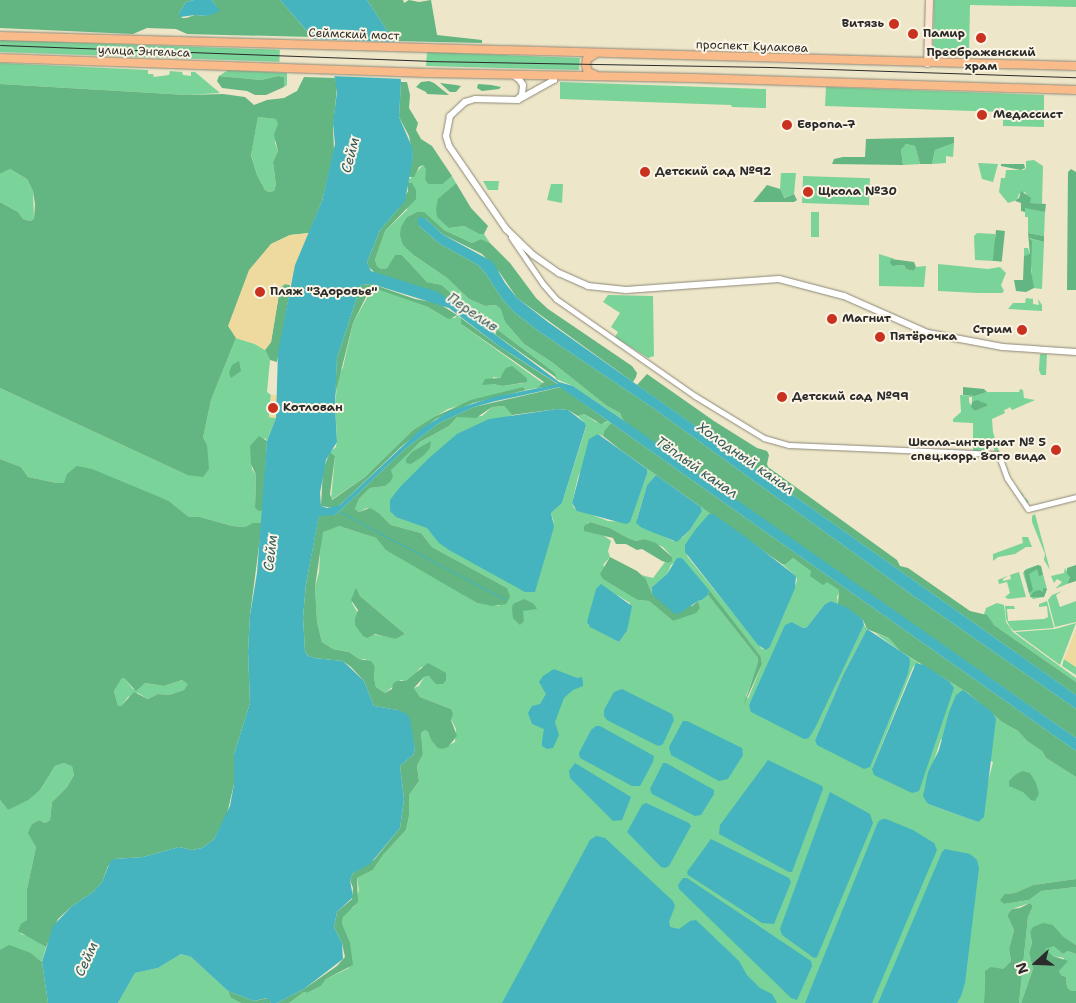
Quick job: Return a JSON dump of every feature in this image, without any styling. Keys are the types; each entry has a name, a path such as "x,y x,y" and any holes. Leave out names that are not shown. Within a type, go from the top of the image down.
{"main road":[{"path":"927,63 929,0"},
{"name":"улица Энгельса","path":"0,36 280,44"},
{"name":"Сеймский мост","path":"280,44 427,48"},
{"name":"проспект Кулакова","path":"427,48 1076,66"},
{"path":"595,54 587,59 586,65 588,72 595,75"},
{"name":"улица Энгельса","path":"0,58 428,73 510,74"},
{"path":"510,74 554,78 595,75 1074,91"}],"street":[{"path":"510,74 519,79 523,85 522,95 518,100"},
{"path":"554,78 518,100 475,99 465,102 456,108 446,126 449,146 543,284 556,299 695,396 764,438 789,445 996,454 999,456 1009,481 1028,509 1076,497"},
{"path":"506,229 546,264 588,286 626,290 778,279 844,296 928,333 1003,347 1076,352"}],"green space":[{"path":"0,0 194,0 186,2 179,13 182,18 186,18 195,15 208,16 217,7 212,0 280,0 312,37 187,34 176,29 147,28 133,34 0,28"},
{"path":"367,0 403,0 404,3 409,0 419,2 431,0 437,35 482,40 482,43 394,41"},
{"path":"934,0 1076,0 1076,7 970,5 969,56 933,56"},
{"path":"0,40 280,50 279,62 0,52"},
{"path":"427,52 580,58 579,70 426,66"},
{"path":"0,63 148,70 148,74 153,74 154,77 169,75 170,71 182,72 183,75 191,76 191,72 195,72 220,93 187,95 0,84"},
{"path":"228,70 287,73 287,85 284,87 284,77 278,76 261,80 219,76"},
{"path":"219,76 261,80 278,76 284,77 284,87 266,95 255,95 247,91 222,88 217,81"},
{"path":"304,77 335,78 337,87 333,128 334,151 322,201 309,233 290,235 271,244 261,257 229,326 236,338 211,400 203,438 207,445 209,469 203,477 187,475 0,388 0,202 18,212 23,219 30,221 34,219 35,204 33,191 27,179 10,169 0,174 0,84 187,95 223,94 245,97 254,105 267,100 284,98 297,91","holes":["258,117 276,119 278,124 274,135 278,151 273,162 276,185 274,191 269,192 265,190 257,175 251,155"]},
{"path":"429,81 449,95 427,94 416,87 421,82"},
{"path":"401,82 407,82 410,95 409,108 418,123 416,130 421,139 432,146 452,176 443,184 428,184 425,180 426,169 423,165 419,167 414,177 408,177 413,157 409,136 399,117"},
{"path":"560,82 766,89 766,108 560,99"},
{"path":"440,83 461,86 456,92 450,92"},
{"path":"478,84 501,87 499,89 482,91 477,88"},
{"path":"826,87 1044,95 1044,127 1003,126 1003,112 825,106"},
{"path":"258,117 277,119 279,124 275,143 278,151 273,162 276,185 274,191 269,192 265,190 257,175 251,154"},
{"path":"954,137 954,143 935,150 932,164 920,164 915,146 906,144 901,150 903,165 832,164 834,159 843,157 865,157 866,139"},
{"path":"954,143 953,157 946,156 946,163 932,164 935,150"},
{"path":"906,144 915,146 920,164 903,165 901,150"},
{"path":"1034,160 1043,166 1042,204 1030,203 1025,192 1019,194 1017,200 1008,203 999,192 1001,178 1005,178 1006,170 1024,170 1026,168 1026,161"},
{"path":"978,163 998,164 993,182 982,179"},
{"path":"1001,164 1024,164 1025,168 1021,170 1001,166"},
{"path":"423,165 427,169 425,180 428,184 443,184 452,176 456,183 446,192 449,228 464,226 479,234 484,234 490,243 481,239 472,243 444,230 424,213 417,212 407,217 415,256 447,278 469,299 485,306 496,305 502,309 505,322 524,344 553,363 607,406 620,413 623,420 573,386 556,379 555,373 489,323 480,312 468,310 465,313 460,310 461,304 456,298 442,285 427,282 402,255 395,255 387,268 381,269 377,266 375,260 385,231 407,210 412,183 407,182 408,177 410,179"},
{"path":"10,169 27,179 33,191 34,219 30,221 23,219 18,212 0,202 0,174"},
{"path":"1071,169 1076,172 1076,290 1067,290 1068,172"},
{"path":"781,173 796,173 794,194 783,198 780,189"},
{"path":"803,176 870,178 869,205 802,203"},
{"path":"483,181 499,181 498,190 488,190"},
{"path":"407,182 412,183 416,190 416,199 385,231 375,260 377,266 381,269 387,268 395,255 402,255 427,282 442,285 456,298 461,304 460,310 418,287 376,274 369,267 367,262 380,230 398,209 408,191"},
{"path":"456,183 471,208 488,226 484,234 479,234 464,226 449,228 437,217 438,199"},
{"path":"551,184 563,184 562,203 547,200"},
{"path":"767,185 780,189 784,198 794,194 797,200 794,202 753,202"},
{"path":"1021,191 1031,198 1030,203 1046,204 1045,212 1025,208 1025,212 1021,211 1021,203 1015,201 1019,198"},
{"path":"1025,207 1045,212 1044,236 1028,233 1028,217 1025,217"},
{"path":"417,212 424,212 444,230 472,243 481,239 490,243 510,263 536,298 548,309 632,366 637,373 636,377 633,382 517,298 500,273 482,254 442,234 425,218 418,225 440,244 478,265 503,300 515,313 541,333 653,408 912,595 1076,709 1076,738 644,437 623,420 620,413 607,406 553,363 524,344 505,322 501,309 496,305 485,306 469,299 447,278 415,256 403,245 400,235 401,227 407,217"},
{"path":"811,212 819,212 819,237 811,237"},
{"path":"996,230 1005,231 1002,262 993,261"},
{"path":"977,233 995,234 995,261 975,260 974,236"},
{"path":"1028,233 1044,236 1044,242 1029,238 1032,241 1031,270 1034,288 1026,292 1016,291 1014,280 1023,280 1024,256 1030,254"},
{"path":"1028,238 1044,242 1042,289 1033,288 1030,255 1024,256 1024,248 1028,248 1030,254 1032,241"},
{"path":"879,254 895,259 891,259 894,266 904,265 906,269 914,271 916,267 926,266 924,287 879,286"},
{"path":"891,259 914,262 916,267 914,271 906,269 904,265 893,266 890,263"},
{"path":"938,264 988,269 1000,267 1006,273 1001,285 1004,291 1002,293 978,293 938,291"},
{"path":"285,284 290,285 289,296 277,362 270,360 265,350 271,342 280,288"},
{"path":"372,284 415,299 438,303 457,315 450,319 446,318 428,307 371,287 353,323 335,395 337,358 361,285"},
{"path":"373,287 428,307 446,318 455,318 457,315 461,318 461,324 544,384 537,388 526,390 523,387 448,409 413,430 365,477 331,500 335,456 330,452 336,447 337,438 335,405 338,377 343,367 353,323","holes":["520,373 527,378 523,383 503,386 493,384 493,377 499,378 504,374"]},
{"path":"608,295 653,296 654,356 648,358 615,337 618,332 611,327 620,313 603,302"},
{"path":"1026,298 1033,299 1033,304 1039,305 1038,299 1042,305 1042,311 1008,309 1013,303 1025,303"},
{"path":"471,309 480,312 489,323 555,373 557,378 465,313"},
{"path":"461,318 500,347 559,385 537,388 544,382 461,324"},
{"path":"236,338 255,344 265,350 270,360 267,392 271,395 269,417 276,418 267,441 265,438 251,455 252,469 256,475 255,508 263,510 262,523 252,523 245,527 232,526 200,517 189,517 169,501 153,496 57,483 28,477 21,467 0,459 0,388 187,475 203,438 211,400"},
{"path":"1040,354 1047,354 1046,375 1041,375 1039,370"},
{"path":"239,361 241,371 231,378 229,373 232,365"},
{"path":"512,366 527,378 527,382 503,386 493,384 482,385 485,379 500,378 506,368"},
{"path":"647,374 714,421 757,448 767,451 769,455 768,467 897,560 900,566 908,568 970,611 987,615 994,625 1076,682 1076,695 637,385"},
{"path":"523,387 526,390 473,403 436,419 402,446 340,505 333,508 321,506 323,470 330,452 335,456 330,494 332,500 365,477 413,430 434,417 471,400"},
{"path":"561,387 608,421 601,424 584,414 578,416 568,410 557,409 512,415 504,406 492,407 476,418 457,417 449,426 420,442 391,470 393,477 390,482 385,486 370,488 359,499 355,509 359,512 370,508 379,513 391,525 421,533 432,547 507,588 510,597 506,604 493,606 477,603 386,550 376,538 339,526 323,532 315,587 317,622 322,642 333,649 349,652 359,659 371,661 375,667 374,678 376,687 385,693 392,689 393,684 397,681 406,681 428,663 446,673 446,680 443,684 436,684 429,676 424,677 414,688 420,697 451,709 453,714 451,720 457,736 448,747 442,749 438,748 431,740 428,732 425,730 421,733 423,754 417,766 419,781 409,795 409,816 406,830 383,855 373,870 357,878 358,902 343,917 342,924 350,943 353,965 326,979 321,986 307,993 304,992 289,1003 277,1003 304,989 337,966 345,957 342,943 334,927 337,912 352,899 353,888 350,880 353,873 374,860 400,828 404,799 400,766 413,755 415,750 412,737 398,710 374,706 364,681 351,667 343,661 314,658 307,655 305,651 303,617 306,584 319,515 335,515 405,449 439,423 474,407"},
{"path":"963,387 984,389 987,392 975,396 963,395"},
{"path":"1020,389 1023,390 1024,398 1035,400 1012,410 1010,407 1004,410 1005,413 992,419 993,432 1010,480 1024,496 1022,497 1024,502 1026,501 1025,497 1029,502 1026,503 1028,507 1026,507 1007,478 991,442 986,453 973,453 973,423 953,422 953,419 961,412 960,395 975,396 987,392 1019,392","holes":["969,397 972,397 972,402 980,401 987,406 975,411 969,402"]},
{"path":"977,400 987,404 987,406 975,411 971,407 972,402"},
{"path":"504,406 512,415 509,419 490,423 554,523 551,513 562,503 586,427 585,423 578,416 584,414 596,422 605,423 608,421 611,423 604,431 603,436 598,434 578,477 572,503 574,508 608,521 629,522 647,474 647,469 656,475 647,485 637,519 642,528 673,541 682,538 690,530 702,511 701,507 713,514 709,514 687,556 762,649 770,647 797,581 796,576 782,564 786,564 793,558 840,590 837,597 838,604 831,601 825,604 807,627 803,628 792,622 749,705 809,738 864,625 867,629 843,675 815,740 889,716 908,674 909,657 919,663 913,667 872,769 952,685 950,682 968,693 1002,722 1018,731 1027,741 1042,751 1046,758 1076,777 1076,879 1033,885 1015,893 1005,894 1004,904 1029,900 1041,891 1076,887 1076,945 1064,937 1053,925 1030,932 1032,943 1029,953 1033,969 1021,1003 1019,1003 1028,917 1033,906 1030,903 1012,909 1007,915 1014,930 1009,949 1011,961 1003,969 985,971 984,1003 862,1003 917,834 913,831 819,1003 289,1003 304,992 307,993 321,986 326,979 349,968 342,924 343,917 347,911 354,907 359,890 357,878 373,870 383,855 406,830 409,816 409,795 419,781 417,766 423,754 421,733 425,730 428,732 431,740 442,749 455,742 456,729 451,719 451,709 420,697 414,688 419,686 424,677 429,676 433,679 443,673 421,667 406,682 401,680 385,693 376,687 374,678 375,667 365,659 359,659 349,652 333,649 322,642 317,622 315,587 319,572 321,537 328,528 339,526 376,538 383,546 477,603 499,606 507,588 432,547 421,533 391,525 379,513 367,508 359,512 355,509 359,499 370,488 385,486 396,463 420,442 449,426 457,417 482,416 492,407","holes":["590,522 610,528 636,541 644,539 663,547 672,557 668,563 665,562 653,578 641,575 646,579 652,594 652,587 667,574 671,565 682,559 761,657 762,664 748,699 746,696 759,663 758,658 708,595 698,601 700,608 673,621 649,601 638,600 603,565 610,557 608,551 611,541 587,523","357,591 360,596 405,634 396,639 370,634 352,603","617,595 630,603 627,631 619,642 588,625","941,739 993,762 978,822 928,804 924,791"]},
{"path":"611,423 1076,751 1076,777 1046,758 1042,751 1027,741 1018,731 1002,722 968,693 900,651 889,638 867,629 863,620 838,604 839,590 827,582 823,585 810,576 811,571 793,558 786,564 782,564 622,451 603,436 604,431"},
{"path":"259,436 267,441 263,510 259,511 255,508 256,475 251,464 250,446"},
{"path":"431,441 430,448 423,456 411,464 406,463 406,459 412,452"},
{"path":"0,459 21,467 28,477 57,483 64,483 67,474 77,466 92,469 169,501 189,517 200,517 232,526 245,527 252,523 262,523 250,615 248,651 250,703 234,754 234,784 227,814 214,839 202,848 192,850 179,847 143,857 114,859 108,866 102,882 93,892 71,907 58,919 46,947 18,931 21,924 27,920 27,889 36,847 28,833 32,824 39,820 45,823 50,820 52,802 67,787 74,775 72,766 64,763 55,766 40,790 28,800 8,810 0,800","holes":["124,678 136,691 145,683 164,686 182,680 188,684 184,690 169,695 158,694 148,699 134,692 121,706 118,706 114,691 121,679"]},
{"path":"1035,514 1050,570 1044,560 1045,554 1032,522 1032,516"},
{"path":"590,522 610,528 636,541 644,539 656,543 672,557 672,561 668,563 662,561 642,549 637,550 626,544 616,544 613,538 584,531 584,526"},
{"path":"1022,537 1028,537 1032,547 1026,547 1015,554 998,557 993,561 993,554 1023,543"},
{"path":"610,557 637,571 646,579 652,594 692,606 698,601 700,608 696,613 673,621 649,601 638,600 603,579 600,574"},
{"path":"1038,565 1041,567 1047,589 1044,597 1033,599 1030,596 1023,573 1026,569"},
{"path":"1038,565 1041,566 1043,575 1039,576 1037,569 1029,574 1033,590 1029,593 1024,571"},
{"path":"1076,565 1076,581 1067,584 1070,577 1067,574 1067,568"},
{"path":"1065,568 1070,577 1067,584 1055,589 1062,582 1057,579 1054,583 1051,576 1064,573"},
{"path":"1019,572 1026,597 1008,599 1005,597 1010,593 1007,582 999,584 998,580 1009,575 1003,581 1011,579 1010,575"},
{"path":"356,588 360,596 405,634 396,639 375,634 367,638 363,636 355,625 358,610 351,600"},
{"path":"1043,588 1047,589 1044,597 1030,597 1033,592 1039,590 1043,592"},
{"path":"709,590 761,657 762,664 743,707 758,658 708,595"},
{"path":"1062,591 1056,595 1060,607 1076,601 1076,622 1055,627 1048,600 1052,595"},
{"path":"524,599 534,604 537,609 523,611 524,621 520,625 513,618 512,608 513,604"},
{"path":"1047,601 1054,628 1014,631 1010,627 1006,619 1005,606 1014,606 1015,609 1007,609 1008,621 1044,619 1048,617 1047,606 1039,607 1039,604"},
{"path":"997,603 1004,605 1006,622 1013,632 1076,678 1076,682 994,625 984,614 986,608"},
{"path":"1076,623 1060,665 1015,632 1055,629"},
{"path":"875,633 889,638 900,651"},
{"path":"1064,659 1076,667 1076,675 1062,666"},
{"path":"124,678 133,689 145,683 164,686 182,680 189,684 184,690 169,695 158,694 148,699 138,693 128,697 121,706 118,706 114,691 120,679"},
{"path":"64,763 72,765 74,775 67,787 52,802 50,820 45,823 39,820 32,824 36,847 27,889 27,920 21,934 29,936 46,947 42,962 31,953 0,950 0,800 8,810 40,790 55,766"},
{"path":"1022,771 1030,773 1036,783 1039,794 1035,801 1031,800 1023,792 1009,786 1009,781"},
{"path":"1076,879 1076,887 1041,891 1029,900 1004,904 1000,900 1005,894 1015,893 1033,885"},
{"path":"1030,903 1033,906 1028,917 1019,1003 984,1003 985,971 991,967 1003,969 1011,961 1009,949 1014,930 1007,915 1012,909 1020,908"},
{"path":"1043,923 1053,925 1064,937 1076,945 1076,954 1068,951 1063,954 1054,946 1045,949 1053,956 1068,961 1059,971 1061,975 1066,977 1067,987 1071,991 1076,991 1076,1003 1021,1003 1033,969 1029,953 1032,943 1030,932 1033,927"},
{"path":"9,945 31,953 42,962 48,1003 0,1003 0,950"},
{"path":"1049,946 1055,946 1063,954 1068,951 1076,954 1076,992 1071,991 1067,987 1066,977 1061,975 1059,971 1064,958 1053,956 1044,949"},
{"path":"181,954 191,957 228,991 231,998 241,1003 118,1003 135,973 158,968"},
{"path":"228,991 254,1001 268,998 271,1003 241,1003 231,998"}],"sand":[{"name":"Пляж \"Здоровье\"","path":"309,233 290,285 285,284 280,288 271,342 265,350 255,344 236,338 228,326 249,270 271,244 290,235"},
{"name":"Котлован","path":"271,395 277,395 276,418 269,417"},
{"path":"1076,629 1076,667 1064,659"}],"water":[{"path":"212,0 220,11 208,16 180,17 179,13 186,2"},
{"name":"Сейм","path":"280,0 367,0 394,41 398,51 401,82 399,117 412,147 413,157 405,201 380,230 367,262 371,271 438,292 559,382 573,386 623,420 1076,738 1076,751 560,387 496,401 474,407 439,423 405,449 335,515 319,516 306,584 303,617 305,651 307,655 314,658 343,661 364,681 374,706 398,710 407,714 410,719 415,750 413,755 400,766 404,799 400,828 370,864 353,873 350,880 353,897 337,912 334,927 342,943 343,959 304,989 277,1003 271,1003 267,998 254,1001 228,991 191,957 181,954 158,968 135,973 118,1003 48,1003 42,962 53,926 71,907 93,892 102,882 110,862 114,859 143,857 179,847 192,850 202,848 214,839 230,806 234,784 234,754 250,703 248,651 250,615 257,573 267,441 276,418 278,352 295,265 322,201 335,144 333,123 337,92 335,78 321,51 307,31","holes":["372,284 449,308 500,347 558,384 494,397 450,411 421,429 340,505 327,508 321,506 320,493 326,460 337,442 335,405 337,358 361,285"]},
{"path":"418,217 425,218 442,234 493,262 505,283 517,298 548,322 1076,695 1076,709 912,595 653,408 541,333 515,313 503,300 478,265 440,244 418,225"},
{"path":"557,409 568,410 585,423 586,426 562,503 551,513 554,527 535,592 525,592 449,550 439,543 427,528 396,517 390,511 390,500 400,487 457,434 489,419"},
{"path":"598,434 647,469 647,474 630,522 626,524 577,511 572,503 589,439"},
{"path":"656,475 701,507 702,511 690,530 677,542 642,528 636,523 647,485"},
{"path":"709,514 713,514 747,538 796,576 795,588 770,647 766,650 758,645 685,552 685,545"},
{"path":"677,558 682,558 709,590 708,595 702,600 675,614 652,594 652,587 667,574"},
{"path":"601,584 632,606 627,631 619,642 590,627 587,622 596,589"},
{"path":"831,601 848,608 863,620 864,625 815,728 809,738 804,739 751,712 749,705 785,625 792,622 803,628 807,627 825,604"},
{"path":"867,629 909,657 910,662 908,674 870,767 864,769 817,745 815,740 843,675"},
{"path":"916,663 924,665 950,682 954,688 919,791 912,793 874,775 872,769"},
{"path":"554,669 577,678 582,677 583,686 573,690 564,698 555,722 559,735 553,748 547,749 542,746 544,729 532,724 528,713 532,706 540,704 546,694 539,682 543,676"},
{"path":"622,689 672,714 674,720 663,744 659,746 654,744 607,720 604,716 604,710 614,692"},
{"path":"963,690 992,712 996,719 984,817 978,822 928,804 923,796 928,772 939,750 949,712 956,695"},
{"path":"683,721 687,721 742,748 743,755 728,779 719,781 671,755 669,747"},
{"path":"596,726 600,726 654,756 653,762 640,786 632,786 580,758 579,753 591,730"},
{"path":"768,760 822,786 823,789 792,872 719,834 720,825"},
{"path":"575,763 631,797 622,820 613,821 570,778 569,771"},
{"path":"663,763 714,790 714,794 701,815 695,816 652,794 650,789"},
{"path":"830,792 870,814 873,823 817,957 814,958 782,935 780,929"},
{"path":"646,803 689,823 691,826 669,866 665,868 661,867 627,832 642,805"},
{"path":"882,819 913,830 934,843 937,850 872,1003 805,1003 878,822"},
{"path":"596,836 605,838 673,901 675,906 669,922 670,927 679,929 690,921 696,920 739,961 747,975 760,988 772,994 777,1003 502,1003 590,840"},
{"path":"711,839 789,878 791,882 774,924 762,923 688,875 687,872"},
{"path":"945,849 970,854 977,860 979,868 965,983 961,996 957,1003 878,1003 942,852"},
{"path":"683,878 687,878 811,961 812,966 797,1000 791,998 679,889 678,885"}],"pier":[{"path":"310,39 397,42 403,79 331,76"}],"waterway":[{"path":"340,512 504,599"}],"tram line":[{"path":"0,45 427,61 770,67 1076,77"}],"place":[{"name":"Витязь","path":"894,24"},
{"name":"Памир","path":"913,34"},
{"name":"Преображенский храм","path":"981,38"},
{"name":"Медассист","path":"982,115"},
{"name":"Европа-7","path":"787,125"},
{"name":"Детский сад №92","path":"645,172"},
{"name":"Щкола №30","path":"808,192"},
{"name":"Пляж \"Здоровье\"","path":"260,292"},
{"name":"Магнит","path":"832,319"},
{"name":"Стрим","path":"1022,330"},
{"name":"Пятёрочка","path":"880,337"},
{"name":"Детский сад №99","path":"782,397"},
{"name":"Котлован","path":"273,408"},
{"name":"Школа-интернат № 5 спец.корр. 8ого вида","path":"1056,450"}],"water label":[{"name":"Перелив","path":"473,312"},
{"name":"Холодный канал","path":"746,458"},
{"name":"Тёплый канал","path":"697,467"}]}
